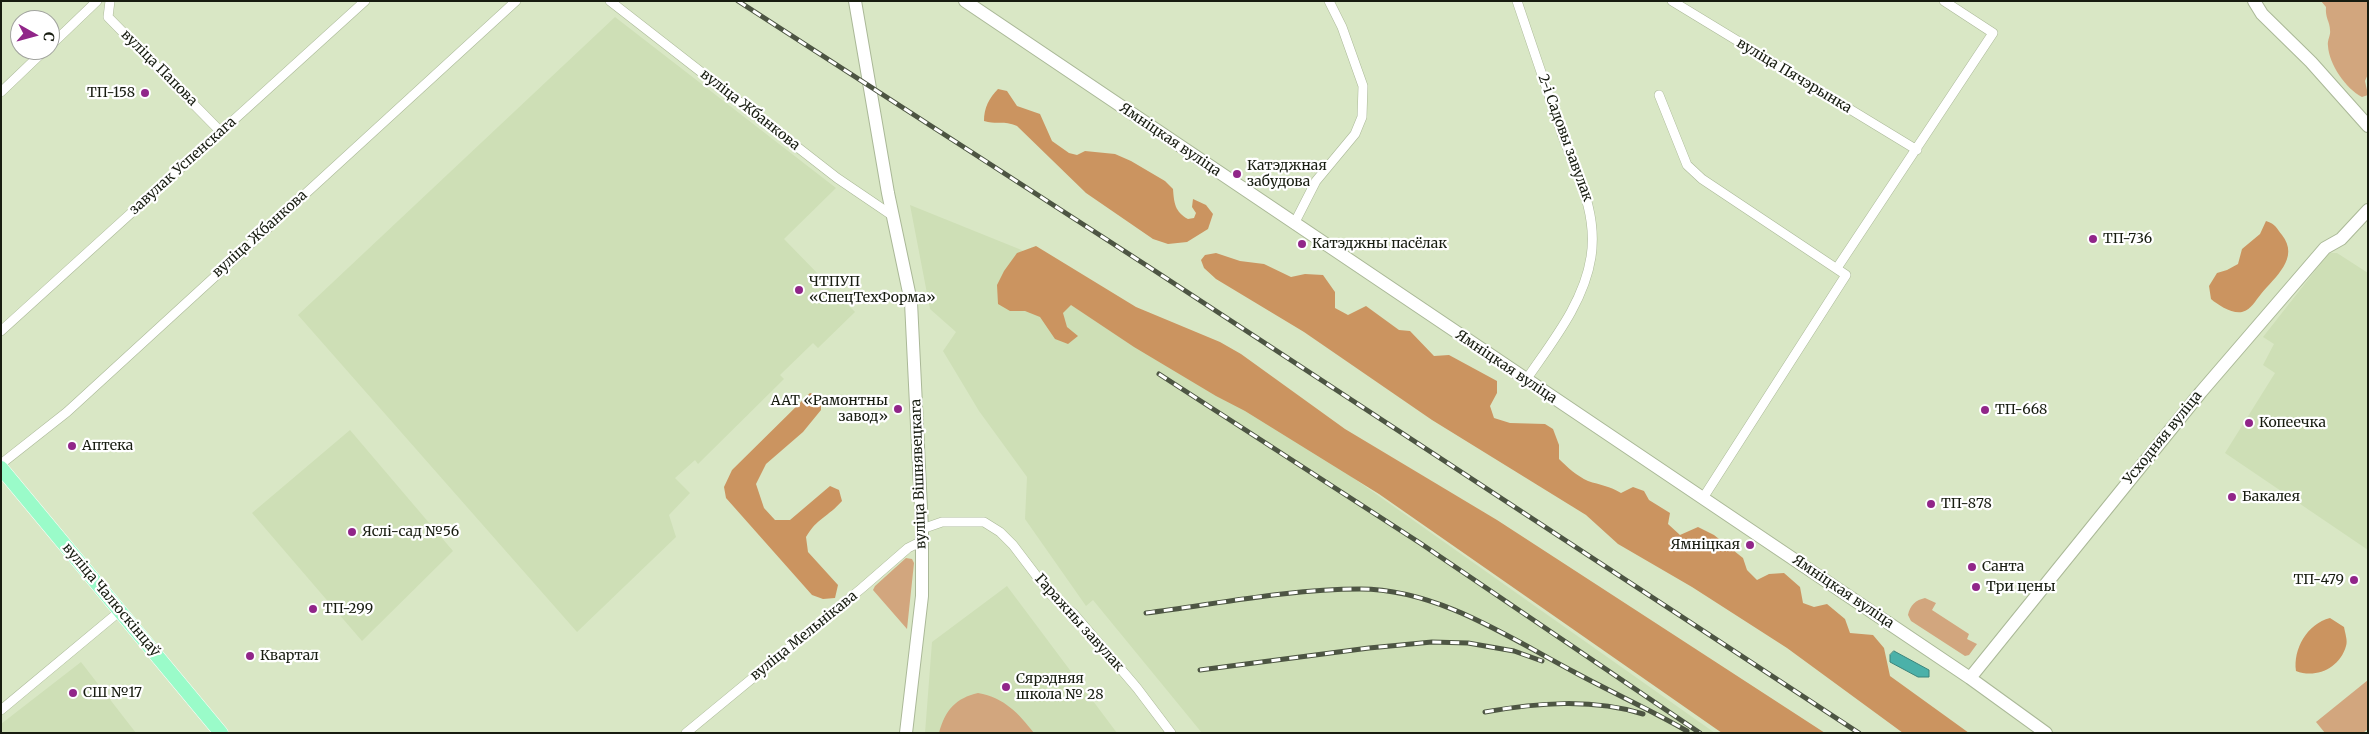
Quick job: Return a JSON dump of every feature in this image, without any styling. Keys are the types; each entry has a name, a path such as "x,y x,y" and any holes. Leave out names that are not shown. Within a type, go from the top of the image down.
{"main road":[{"name":"Ямніцкая вуліца","path":"965,1 1970,678 2046,733"},
{"path":"2254,1 2262,14 2311,62 2368,126"},
{"name":"вуліца Вішнявецкага","path":"856,3 893,216 911,302 922,535 922,596 906,733"},
{"name":"Усходняя вуліца","path":"1970,678 2234,352 2325,248 2340,239 2368,210"},
{"name":"вуліца Чалюскінцаў","path":"1,468 221,733"}],"street":[{"path":"60,36 97,1"},
{"name":"завулак Успенскага","path":"1,330 365,1"},
{"name":"вуліца Жбанкова","path":"1,464 67,412 516,1"},
{"name":"вуліца Жбанкова","path":"610,1 838,178 893,216"},
{"path":"1294,224 1316,181 1358,129 1362,117 1363,86 1342,27 1330,1"},
{"name":"2-і Садовы завулак","path":"1517,1 1568,150 1586,194 1592,221 1591,258 1579,296 1526,380"},
{"name":"вуліца Пячэрынка","path":"1672,1 1916,150"},
{"path":"1837,268 1993,33 1944,1"},
{"name":"вуліца Папова","path":"112,2 108,17 220,131"},
{"path":"1,92 35,60"},
{"path":"1659,95 1687,164 1702,179 1846,275 1703,498"},
{"name":"Гаражны завулак","path":"922,535 942,522 984,522 1000,532 1013,545 1051,595 1073,613 1137,688 1171,733"},
{"name":"вуліца Мельнікава","path":"686,733 862,588 922,535"},
{"path":"1,710 120,611"}],"shaded area":[{"path":"2321,1 2368,1 2368,74 2365,81 2368,95 2362,97 2350,88 2339,75 2331,60 2328,46 2330,32 2326,7"},
{"path":"615,17 836,188 784,239 855,312 818,348 813,343 780,375 784,379 698,464 695,460 675,478 690,493 669,515 676,537 577,632 298,315"},
{"path":"998,89 1007,91 1017,106 1040,114 1052,141 1069,153 1077,155 1085,151 1115,154 1131,161 1165,181 1173,189 1176,207 1188,219 1194,218 1196,213 1192,207 1193,199 1206,205 1213,214 1208,229 1187,242 1168,244 1153,239 1086,193 1017,126 1008,123 984,121 988,104"},
{"path":"910,205 1024,251 1203,372 1715,733 1202,733 1093,600 1086,606 1025,519 1027,477 979,411 943,351 956,332 930,309"},
{"path":"2266,221 2276,226 2287,243 2287,259 2279,274 2248,309 2242,312 2234,312 2211,299 2209,286 2217,273 2238,264 2242,249 2260,234"},
{"path":"1036,246 1136,307 1220,342 1241,354 1345,429 1497,520 1825,733 1722,733 1379,494 1245,411 1134,347 1071,305 1063,313 1067,327 1078,336 1068,344 1055,339 1040,317 1025,311 1010,311 998,304 997,285 1004,271 1017,253"},
{"path":"1216,253 1240,261 1264,264 1291,277 1305,274 1323,275 1335,292 1335,308 1348,315 1366,306 1399,330 1410,331 1434,356 1449,355 1497,381 1497,393 1490,406 1494,418 1510,423 1545,424 1553,429 1559,445 1559,459 1576,474 1588,481 1609,487 1621,493 1633,487 1644,491 1649,500 1670,513 1668,524 1680,535 1698,527 1714,535 1743,558 1747,570 1757,580 1769,574 1784,573 1800,587 1803,603 1814,607 1827,604 1845,619 1850,633 1873,635 1884,648 1890,676 1969,733 1903,733 1787,648 1692,587 1618,544 1586,515 1432,420 1304,332 1216,279 1204,268 1201,260 1205,255"},
{"path":"2329,253 2337,253 2368,273 2368,550 2225,453 2275,373 2263,365 2274,344 2263,337"},
{"path":"810,393 821,394 821,410 803,432 766,464 756,484 764,508 775,520 790,520 830,486 839,490 842,501 814,526 806,537 808,552 838,585 835,598 823,599 812,595 726,498 724,487 732,470"},
{"name":"Яслі-сад №56","path":"350,430 453,551 362,641 252,513"},
{"path":"906,558 912,559 914,563 907,629 873,590"},
{"name":"Сярэдняя школа № 28","path":"1007,586 1117,733 925,733 932,642"},
{"path":"1925,598 1936,603 1932,610 1969,634 1967,639 1977,644 1969,655 1965,656 1911,621 1908,615 1910,608 1919,600"},
{"path":"2330,618 2344,627 2347,642 2343,654 2333,666 2326,670 2311,674 2296,671 2297,654 2303,638 2315,626"},
{"name":"СШ №17","path":"81,662 136,733 1,733 1,724"},
{"path":"2368,680 2368,729 2363,733 2325,733 2316,722"},
{"path":"978,693 988,695 1010,707 1034,733 939,733 941,725 952,706 963,698"}],"water":[{"path":"1894,651 1929,670 1929,677 1918,677 1890,662 1890,655"}],"railway":[{"path":"738,1 1149,267 1859,733"},
{"path":"1159,374 1420,543 1700,733"},
{"path":"1146,613 1306,591 1360,589 1389,591 1417,597 1445,606 1499,631 1687,731"},
{"path":"1200,670 1369,648 1432,642 1468,643 1514,651 1542,661"},
{"path":"1485,712 1544,704 1584,704 1624,709 1643,714"}],"place":[{"name":"ТП-158","path":"145,93"},
{"name":"Катэджная забудова","path":"1237,174"},
{"name":"ТП-736","path":"2093,239"},
{"name":"Катэджны пасёлак","path":"1302,244"},
{"name":"ЧТПУП «СпецТехФорма»","path":"799,290"},
{"name":"ААТ «Рамонтны завод»","path":"898,409"},
{"name":"ТП-668","path":"1985,410"},
{"name":"Копеечка","path":"2249,423"},
{"name":"Аптека","path":"72,446"},
{"name":"Бакалея","path":"2232,497"},
{"name":"ТП-878","path":"1931,504"},
{"name":"Яслі-сад №56","path":"352,532"},
{"name":"Ямніцкая","path":"1750,545"},
{"name":"Санта","path":"1972,567"},
{"name":"ТП-479","path":"2354,580"},
{"name":"Три цены","path":"1976,587"},
{"name":"ТП-299","path":"313,609"},
{"name":"Квартал","path":"250,656"},
{"name":"Сярэдняя школа № 28","path":"1006,687"},
{"name":"СШ №17","path":"73,693"}]}
